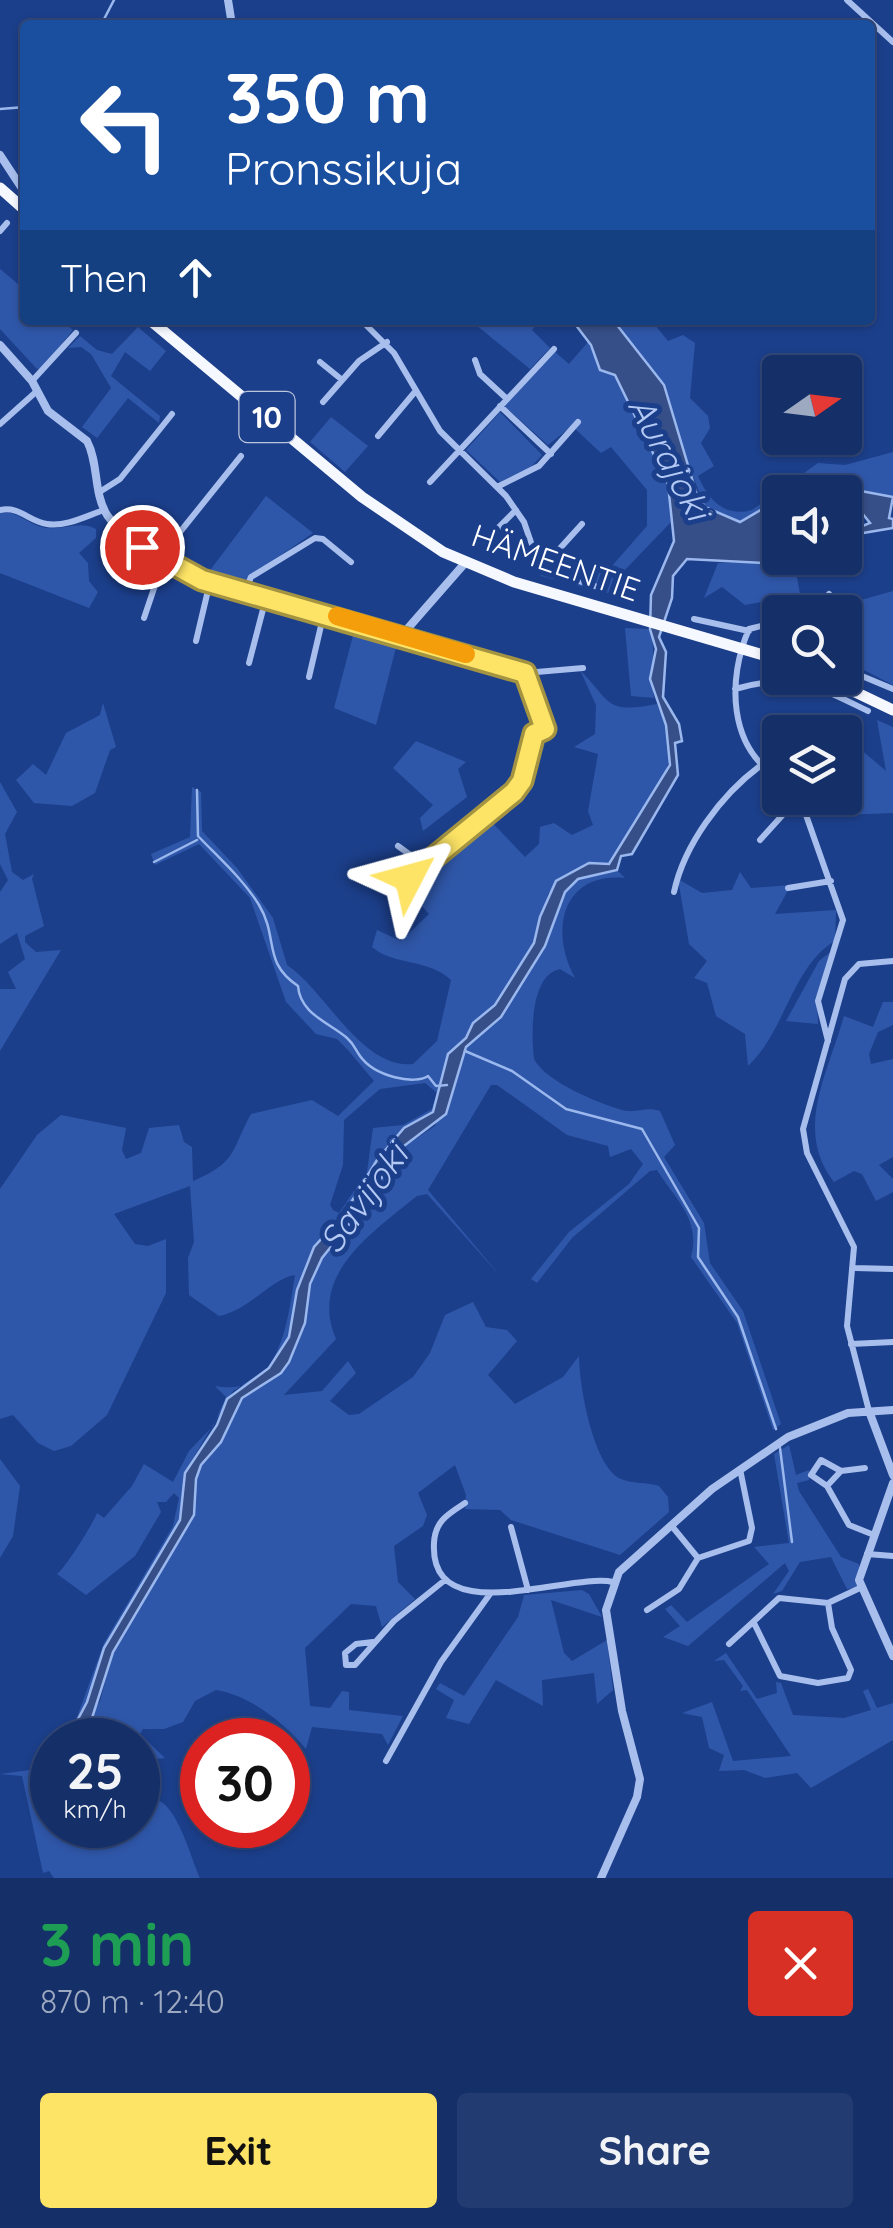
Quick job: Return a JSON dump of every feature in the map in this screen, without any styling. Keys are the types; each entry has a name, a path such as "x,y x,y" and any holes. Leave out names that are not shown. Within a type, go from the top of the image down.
{"highway":[{"path":"0,192 20,209"},
{"name":"HÄMEENTIE","path":"156,325 384,514 464,563 762,654"},
{"path":"862,695 893,710"}],"street":[{"path":"846,0 868,20"},
{"path":"0,155 20,185"},
{"path":"0,231 6,223"},
{"path":"367,325 386,342 414,393 459,451 516,510 536,558 545,560 556,572 598,587"},
{"path":"32,381 76,332"},
{"path":"322,402 341,379 386,342"},
{"path":"0,345 32,381 54,417 87,441 104,510 124,534 161,560 210,582 525,673 583,668"},
{"path":"430,482 554,348"},
{"path":"475,360 480,374 507,399"},
{"path":"320,362 341,379"},
{"path":"0,424 38,391"},
{"path":"378,436 414,393"},
{"path":"500,406 551,454"},
{"path":"98,493 120,479 172,414"},
{"path":"497,487 531,471 578,422"},
{"path":"144,618 161,560 240,456"},
{"path":"0,510 11,508 41,523 56,524 104,510"},
{"path":"485,541 516,510"},
{"path":"545,560 582,524"},
{"path":"245,591 251,577 315,538 322,538 350,562"},
{"path":"402,636 464,563"},
{"path":"196,640 210,582"},
{"path":"249,663 266,597"},
{"path":"308,676 324,612"},
{"path":"694,618 748,631"},
{"path":"674,892 681,865 694,842 736,787 760,766 743,738 736,689 741,648 748,631 762,626"},
{"path":"390,869 409,878 522,781 530,742 545,729 525,673"},
{"path":"862,676 893,689"},
{"path":"736,689 767,680 795,679 868,711"},
{"path":"760,840 783,815"},
{"path":"806,815 843,920 818,1001 820,1023 828,1041"},
{"path":"398,846 420,862 429,861"},
{"path":"788,888 831,881"},
{"path":"893,961 868,961 849,972 804,1118 804,1141 852,1239 855,1268 846,1318 870,1410 893,1475"},
{"path":"855,1268 893,1269"},
{"path":"852,1344 893,1342"},
{"path":"601,1878 637,1798 640,1779 622,1711 608,1624 613,1582 626,1564 740,1469 811,1425 870,1410 893,1410"},
{"path":"841,1471 826,1460 816,1463 811,1475 827,1486 848,1525 874,1535"},
{"path":"827,1486 841,1471 865,1468"},
{"path":"647,1610 679,1589 698,1558 750,1540 752,1528 740,1469"},
{"path":"893,1483 867,1554 860,1588 893,1654"},
{"path":"445,1580 433,1550 436,1528 466,1503"},
{"path":"671,1525 698,1558"},
{"path":"511,1527 528,1590"},
{"path":"867,1554 893,1558"},
{"path":"445,1580 490,1594 586,1580 613,1582"},
{"path":"373,1642 350,1647 345,1652 346,1665 355,1665 373,1642 445,1580"},
{"path":"729,1644 779,1598 828,1603 860,1588"},
{"path":"386,1761 441,1662 490,1594"},
{"path":"754,1624 780,1676 818,1683 851,1674 828,1603"}],"shaded area":[{"path":"0,269 20,286 20,325 67,325 73,330 37,369 0,329"},
{"path":"476,325 536,325 532,330 550,348 530,369"},
{"path":"617,325 655,325 668,341 683,335 695,343 690,398 708,416 710,428 701,443 714,466 698,476 707,492 725,509 742,512 762,503 762,509 740,522 705,507 670,417 664,385"},
{"path":"138,327 166,351 150,371 125,352 111,376 160,416 159,423 128,398 97,438 82,427 111,388 91,354 81,347 68,348 80,336 97,350 112,354"},
{"path":"588,342 600,370 615,375 668,484 671,522 608,593 541,576 538,566 557,559 572,574 591,565 611,567 647,526 647,490 611,447 601,453 572,426 548,445 504,406 554,351 569,364"},
{"path":"500,412 542,455 530,468 500,482 466,450"},
{"path":"331,417 368,446 345,472 310,442"},
{"path":"893,452 893,497 862,492 862,475 801,475 818,463 845,465"},
{"path":"266,496 313,533 245,580 208,573"},
{"path":"0,512 47,528 84,525 96,529 96,538 79,553 88,563 89,581 98,592 89,608 0,573"},
{"path":"762,562 762,575 797,575 800,594 762,595 762,602 745,605 722,587 704,598 718,563"},
{"path":"893,591 893,685 864,670 862,600"},
{"path":"355,628 398,640 376,725 334,708"},
{"path":"625,628 650,629 654,698 631,696"},
{"path":"580,670 611,703 628,708 657,704 670,748 660,783 609,864 588,863 548,894 534,943 495,1005 473,1023 466,1038 448,1054 433,1112 404,1128 377,1160 344,1214 314,1247 297,1290 289,1337 269,1368 262,1372 277,1351 284,1332 295,1275 219,1316 189,1295 188,1258 194,1242 190,1186 114,1214 135,1244 148,1246 166,1239 166,1293 107,1415 71,1446 54,1451 38,1443 13,1415 0,1419 0,1189 37,1135 61,1115 126,1128 122,1150 126,1159 141,1153 149,1128 179,1125 184,1142 192,1147 193,1181 226,1161 251,1114 312,1100 338,1116 374,1081 337,1039 316,1034 286,1002 250,898 199,844 155,865 151,854 190,837 192,787 201,792 202,831 237,868 273,918 287,965 360,1042 394,1062 413,1064 437,1041 451,980 432,968 390,957 372,947 377,930 401,941 429,914 396,877 416,878 487,817 525,857 539,844 540,827 554,823 572,835 593,825 588,811 598,754 574,747 595,734 596,705","holes":["425,1083 437,1093 432,1109 403,1125 373,1128 367,1172 339,1213 333,1210 330,1205 343,1165 344,1120 380,1089"]},
{"path":"103,703 116,747 110,750 95,793 72,806 34,803 16,780 33,764 46,775 66,733 100,715"},
{"path":"877,720 893,727 893,813 862,814 862,751 886,771"},
{"path":"416,741 466,762 458,769 467,797 423,831 420,818 433,805 393,768"},
{"path":"0,782 17,812 5,834 12,872 23,880 34,874 44,926 25,936 25,942 36,952 61,950 0,1051 0,989 16,989 8,972 25,959 17,933 0,944 0,892 8,880 0,864"},
{"path":"617,870 625,878 587,884 567,908 563,942 575,978 560,969 543,982 535,1007 534,1059 549,1076 600,1102 627,1111 660,1111 675,1145 664,1157 704,1223 710,1263 743,1311 781,1424 773,1430 737,1323 691,1257 690,1221 657,1170 650,1171 572,1238 537,1283 531,1279 569,1232 629,1184 643,1164 631,1149 610,1157 608,1146 567,1135 497,1085 491,1085 428,1190 502,1278 427,1194 417,1196 350,1257 331,1294 330,1316 336,1339 284,1395 322,1391 348,1361 356,1373 330,1401 349,1415 359,1414 413,1377 430,1353 445,1315 473,1302 486,1327 507,1330 517,1341 488,1375 515,1404 563,1377 579,1356 585,1404 603,1459 621,1479 659,1486 668,1497 669,1512 620,1555 511,1520 500,1510 465,1509 466,1495 455,1465 418,1493 427,1515 423,1526 394,1546 398,1582 415,1599 382,1627 376,1606 351,1604 305,1648 310,1706 330,1708 342,1691 349,1692 349,1710 403,1716 388,1745 382,1734 312,1727 310,1734 310,1718 273,1718 242,1698 216,1690 195,1701 180,1723 164,1729 160,1729 160,1718 89,1718 100,1701 113,1652 194,1515 196,1479 201,1465 221,1442 242,1398 281,1373 289,1362 305,1323 310,1284 322,1258 371,1198 396,1152 435,1126 466,1047 501,1017 545,946 565,892 577,879"},
{"path":"740,872 751,888 791,885 775,914 836,910 835,941 808,966 771,1036 748,1066 745,1034 716,1016 707,983 694,978 707,961 689,944 678,879 702,893 732,890"},
{"path":"833,950 817,1001 818,1024 786,1021 819,961"},
{"path":"883,1002 893,1002 893,1025 878,1032 869,1054 871,1064 893,1059 893,1157 879,1165 893,1179 893,1192 876,1201 862,1174 854,1171 834,1182 822,1162 815,1121 823,1079 844,1016 873,1027"},
{"path":"245,1383 233,1391 215,1420 226,1397 215,1386"},
{"path":"211,1428 189,1465 180,1520 104,1648 87,1702 76,1718 104,1643 173,1526 179,1498 174,1493 166,1502 157,1502 161,1512 135,1556 86,1595 57,1574 97,1513 104,1518 132,1486 144,1464 173,1482 189,1451"},
{"path":"789,1445 796,1475 809,1470 809,1480 797,1483 799,1491 841,1557 859,1564 860,1588 847,1589 831,1557 800,1562 782,1591 773,1594 789,1571 785,1563 688,1646 663,1637 680,1626 665,1609 671,1605 687,1622 769,1564 754,1547 789,1543 774,1454"},
{"path":"0,1459 20,1486 13,1536 0,1558"},
{"path":"582,1590 589,1594 602,1617 551,1600 564,1653 572,1661 607,1640 613,1690 597,1704 594,1673 542,1680 543,1706 496,1680 469,1724 446,1718 454,1700 436,1689 440,1683 464,1696 518,1617 524,1595"},
{"path":"726,1653 757,1699 777,1693 776,1682 781,1683 793,1715 844,1718 871,1710 863,1691 868,1689 877,1708 893,1703 893,1740 811,1788 797,1773 765,1778 744,1770 719,1771 724,1755 709,1748 702,1717 682,1713 712,1702 733,1761 791,1756 747,1690 740,1691 743,1686 724,1660 714,1661"},
{"path":"30,1770 30,1813 22,1776 0,1774"},
{"path":"160,1801 176,1820 180,1848 188,1848 200,1878 54,1878 49,1871 43,1873 38,1848 160,1848"}],"water":[{"path":"576,325 617,325 664,385 696,492 705,507 740,522 762,509 762,563 687,559 673,576 672,598 659,637 666,652 663,697 679,724 682,741 675,743 678,775 632,854 621,856 617,870 578,879 565,892 545,946 501,1017 466,1047 446,1114 396,1152 371,1197 322,1258 310,1284 305,1323 289,1362 281,1373 242,1398 221,1442 201,1465 196,1479 194,1515 113,1652 92,1718 79,1718 104,1648 180,1520 185,1473 217,1425 227,1399 269,1368 289,1337 297,1290 314,1247 344,1214 377,1160 404,1128 433,1112 448,1054 466,1038 473,1023 495,1005 534,943 540,917 556,881 589,863 609,864 670,765 666,725 650,679 656,649 650,629 651,595 674,541 668,484 615,375 600,370 591,345"},
{"path":"862,491 893,497 889,518 893,519 893,528 862,533 862,526 870,523 862,513"}],"waterway":[{"path":"104,20 114,0"},
{"path":"0,109 20,107"},
{"path":"197,790 198,836 259,905 275,959 298,986 304,1004 347,1038 375,1069 405,1079 428,1076 436,1086 447,1085"},
{"path":"154,862 197,840"},
{"path":"465,1051 512,1071 566,1109 642,1129 699,1228 698,1257 738,1317 776,1429"},
{"path":"780,1448 792,1542"}],"slow traffic":[{"path":"337,616 466,654"}],"route":[{"path":"142,547 202,580 324,612 525,673 545,729 534,734 530,742 522,781 514,792 409,878"}],"water label":[{"name":"Aurajoki","path":"670,458"},
{"name":"Savijoki","path":"363,1198"}]}
